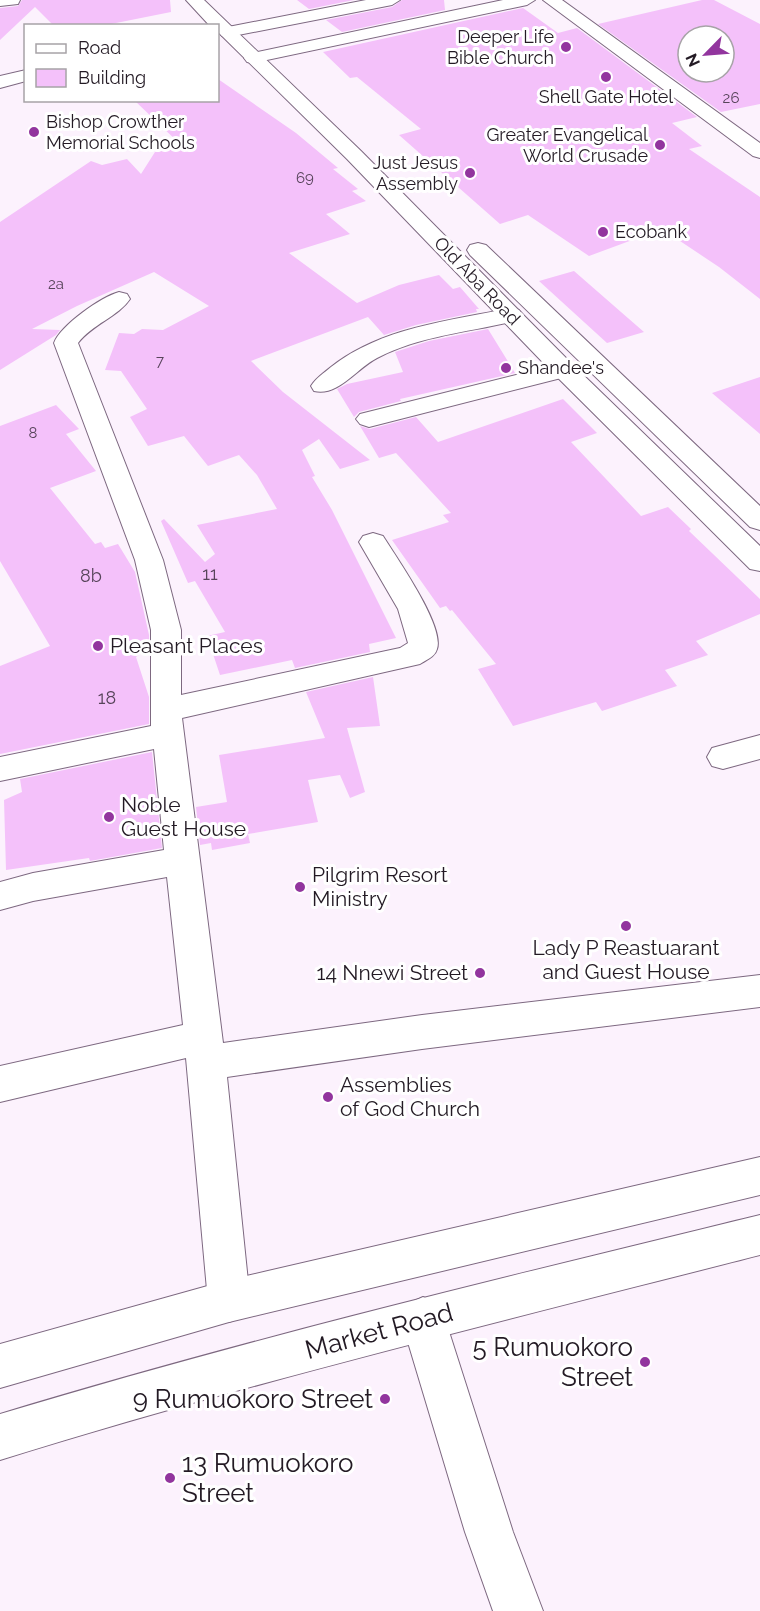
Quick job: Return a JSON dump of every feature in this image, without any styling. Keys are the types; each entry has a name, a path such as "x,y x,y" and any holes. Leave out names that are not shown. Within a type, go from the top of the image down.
{"street":[{"path":"0,1 12,0"},
{"name":"Old Aba Road","path":"194,0 263,56 760,521"},
{"name":"Old Aba Road","path":"217,0 233,31"},
{"path":"233,31 392,0"},
{"path":"263,56 526,0"},
{"path":"551,0 760,152"},
{"path":"233,31 410,3"},
{"name":"Old Aba Road","path":"263,56 354,155 564,370 760,562"},
{"path":"0,82 24,76"},
{"path":"119,299 95,315 68,338 66,343 149,560 166,630 167,722 204,1050 229,1301"},
{"path":"323,386 379,347 423,334 511,315"},
{"path":"369,419 564,370"},
{"path":"0,769 409,657 423,648 424,637 418,620 373,542"},
{"path":"723,757 760,747"},
{"path":"0,896 33,887 183,861"},
{"path":"0,1084 204,1050 422,1032 669,1004 760,991"},
{"path":"0,1366 229,1301 760,1176"},
{"name":"Market Road","path":"0,1437 130,1397 423,1319 760,1235"},
{"path":"423,1319 489,1532 518,1611"}],"building":[{"path":"22,0 170,0 171,12 111,24 52,24 35,7 0,40 0,8 18,6"},
{"path":"297,0 354,0 309,9"},
{"path":"402,0 444,0 445,10 342,32 326,20 392,7"},
{"path":"702,0 714,0 760,24 760,104 721,112 682,84 736,84 736,24 676,24 676,80 598,24"},
{"path":"523,8 558,33 577,28 697,117 672,123 702,146 689,149 760,197 760,299 719,267 662,229 589,256 528,215 500,224 399,135 421,129 357,77 350,78 323,52"},
{"path":"219,80 296,133 338,168 333,169 358,189 352,191 366,201 326,214 350,234 289,253 357,303 399,285 439,275 453,289 460,287 479,309 476,309 477,312 416,325 384,335 368,317 251,361 283,392 370,460 340,469 319,439 302,450 315,476 312,477 332,510 396,638 369,644 370,652 295,668 292,660 220,675 207,636 225,632 195,581 188,583 161,521 164,519 205,562 215,554 197,525 277,509 257,475 239,455 208,466 184,436 148,446 130,417 147,409 121,371 105,370 119,333 134,334 142,329 163,330 209,306 154,272 32,329 60,330 56,335 0,370 0,222 91,161 102,165 127,159 141,174 155,152 182,146 136,102 219,102"},
{"path":"574,271 644,332 607,343 539,281"},
{"path":"488,329 515,373 400,399 401,401 359,412 354,417 337,389 347,384 403,372 395,352 429,341"},
{"path":"760,377 760,434 712,393"},
{"path":"563,399 597,433 571,442 641,516 668,507 691,529 689,531 760,599 760,614 696,641 708,655 665,670 677,686 602,711 596,702 513,726 478,669 496,664 452,610 450,611 446,606 440,608 392,540 449,522 443,515 451,513 396,453 379,458 360,426 370,429 416,417 438,442"},
{"path":"56,405 79,429 66,434 96,471 50,488 95,544 101,542 105,548 118,544 135,572 149,635 149,648 136,657 149,697 149,724 0,754 0,666 50,646 0,561 0,426"},
{"path":"373,677 380,726 347,728 365,792 350,798 340,775 308,780 318,822 248,834 250,843 212,850 211,843 200,845 196,807 227,802 219,755 325,738 306,692"},
{"path":"152,752 162,848 90,861 89,858 6,870 4,800 22,792 20,779"}],"place":[{"name":"Deeper Life Bible Church","path":"566,47"},
{"name":"Shell Gate Hotel","path":"606,77"},
{"name":"Bishop Crowther Memorial Schools","path":"34,132"},
{"name":"Greater Evangelical World Crusade","path":"660,145"},
{"name":"Just Jesus Assembly","path":"470,173"},
{"name":"Ecobank","path":"603,232"},
{"name":"Shandee's","path":"506,368"},
{"name":"Pleasant Places","path":"98,646"},
{"name":"Noble Guest House","path":"109,817"},
{"name":"Pilgrim Resort Ministry","path":"300,887"},
{"name":"Lady P Reastuarant and Guest House","path":"626,926"},
{"name":"14 Nnewi Street","path":"480,973"},
{"name":"Assemblies of God Church","path":"328,1097"},
{"name":"5 Rumuokoro Street","path":"645,1362"},
{"name":"9 Rumuokoro Street","path":"385,1399"},
{"name":"13 Rumuokoro Street","path":"170,1478"}]}
